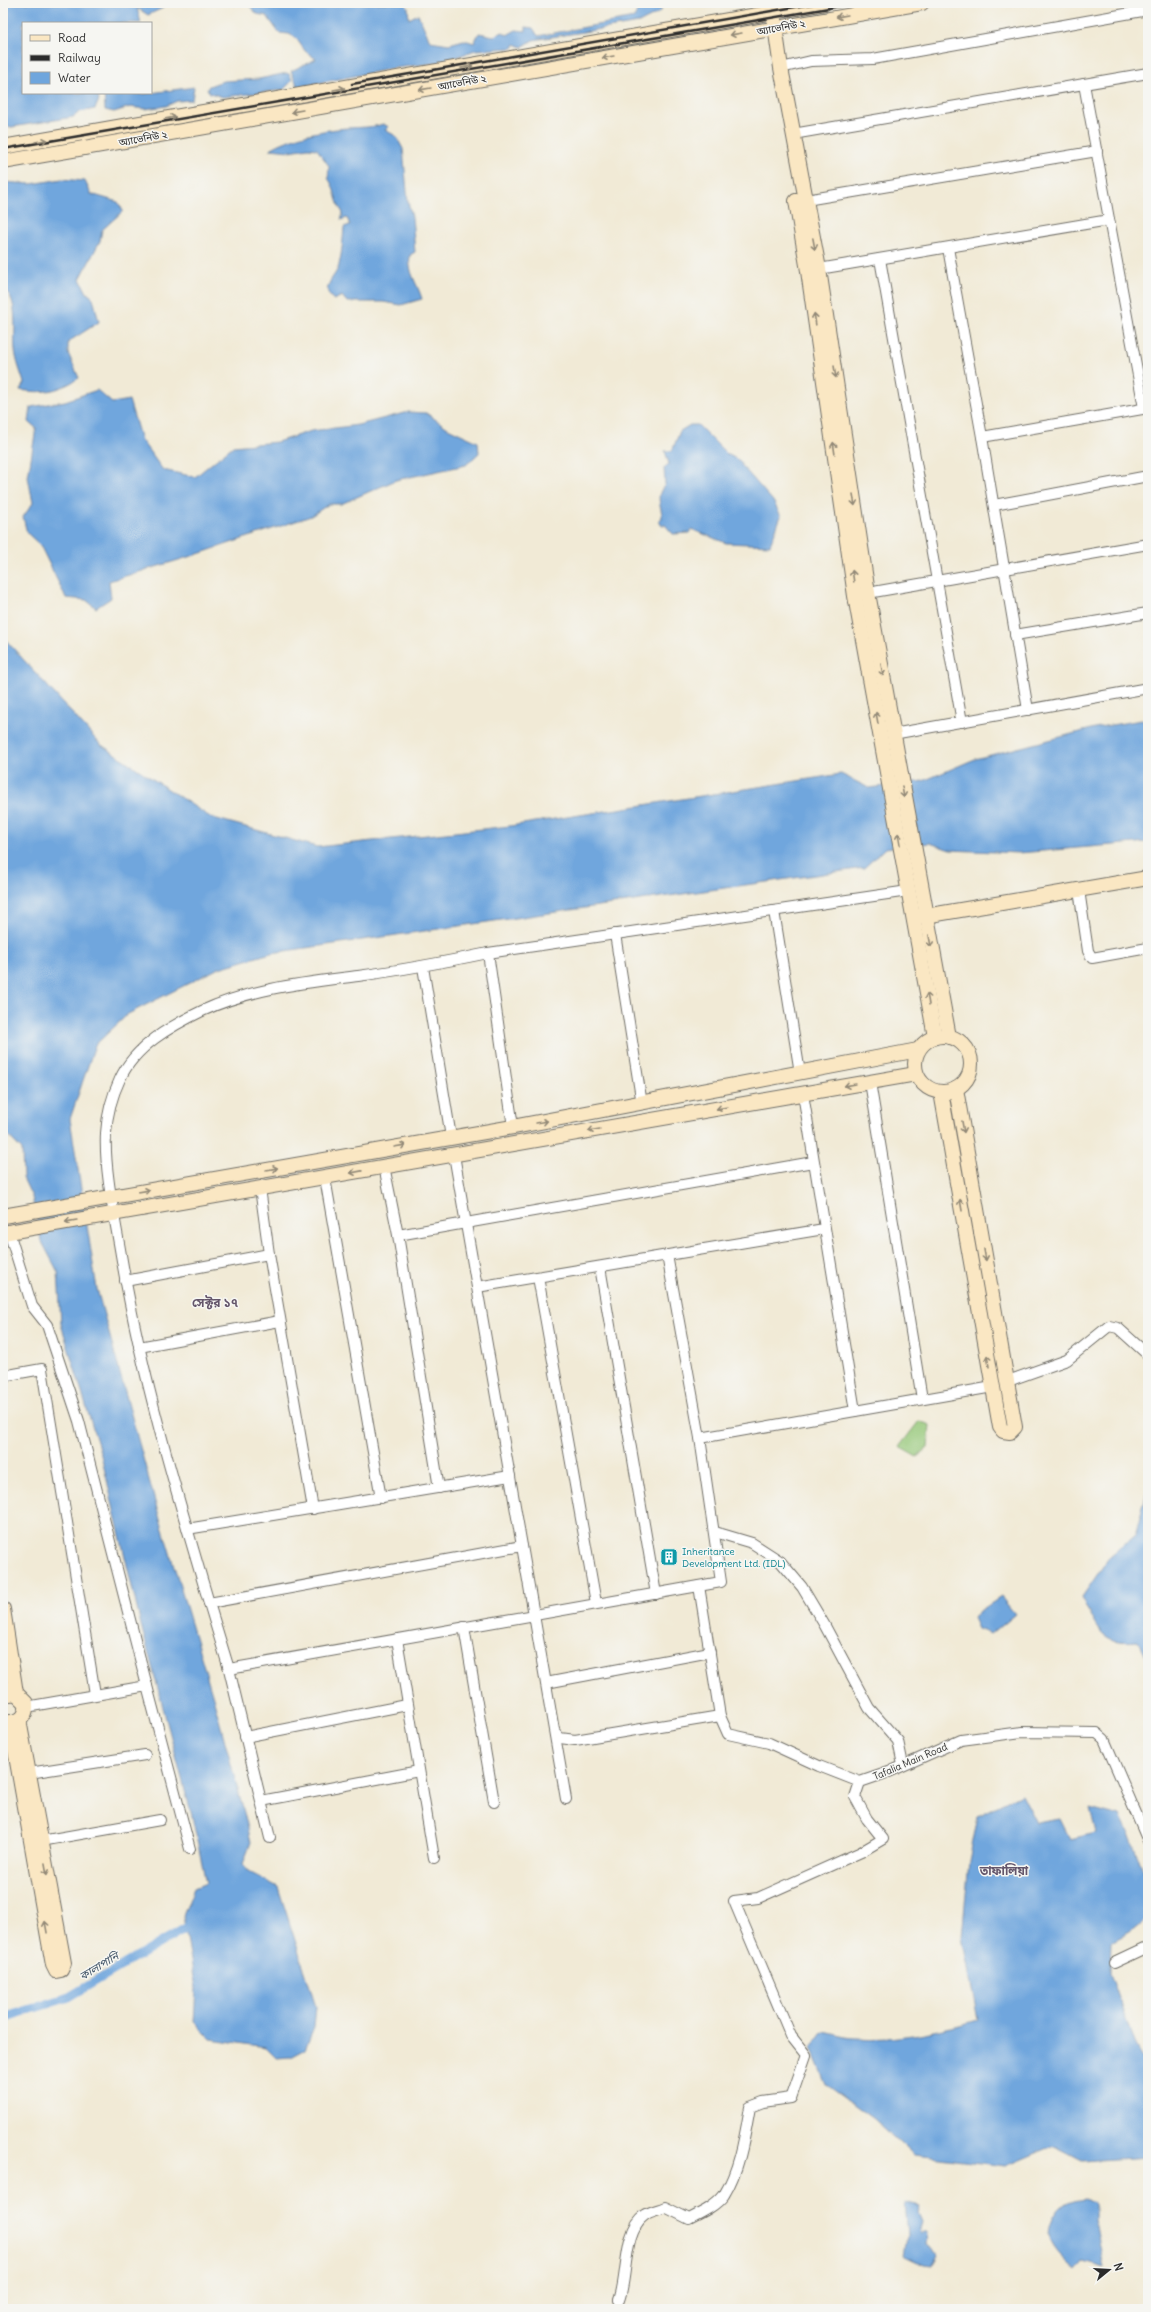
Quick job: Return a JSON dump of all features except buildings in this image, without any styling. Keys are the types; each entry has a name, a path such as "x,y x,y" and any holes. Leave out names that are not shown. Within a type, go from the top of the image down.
{"street":[{"name":"অ্যাভেনিউ ২","path":"3,147 825,3"},
{"name":"অ্যাভেনিউ ২","path":"3,162 770,28 922,3"},
{"path":"781,68 812,61 872,59 1148,10"},
{"path":"768,13 814,270 870,643 911,881 942,1037"},
{"path":"770,28 781,68 806,200 814,270"},
{"path":"793,134 1148,73"},
{"path":"982,436 1146,408 1084,84"},
{"path":"806,200 1096,151"},
{"path":"814,270 1109,220"},
{"path":"948,248 994,505 1028,710"},
{"path":"880,259 962,722"},
{"path":"994,505 1148,476"},
{"path":"862,594 1148,544"},
{"path":"1015,635 1148,613"},
{"path":"870,643 893,734 890,755"},
{"path":"893,734 1148,688"},
{"path":"925,916 1148,878"},
{"path":"270,1838 228,1669 187,1529 139,1347 111,1214 106,1137 109,1110 126,1067 147,1044 168,1030 203,1011 250,993 423,967 488,953 774,911 911,881"},
{"path":"911,881 925,916 942,1037"},
{"path":"1079,890 1088,950 1092,958 1148,948"},
{"path":"774,911 800,1073"},
{"path":"615,934 642,1104"},
{"path":"488,953 513,1127"},
{"path":"423,967 450,1137"},
{"path":"942,1037 964,1046 970,1063 966,1080 956,1089 941,1092 926,1087 916,1074 915,1061 918,1050 922,1045 942,1037"},
{"path":"5,1216 642,1104 918,1050"},
{"path":"190,1849 79,1421 48,1325 32,1306 6,1232 325,1178 384,1166 916,1074"},
{"path":"870,1082 922,1400"},
{"path":"941,1092 1000,1427 1002,1431 1010,1432 1015,1427 1008,1382 956,1089"},
{"path":"803,1094 855,1411"},
{"path":"454,1155 566,1799"},
{"path":"398,1235 813,1162"},
{"path":"384,1166 398,1235 439,1488"},
{"path":"325,1178 381,1498"},
{"path":"260,1188 280,1320 314,1509"},
{"path":"477,1287 824,1229"},
{"path":"125,1281 269,1254"},
{"path":"228,1669 721,1582 715,1532 700,1438 667,1255"},
{"path":"600,1267 656,1594"},
{"path":"538,1277 596,1603"},
{"path":"139,1347 280,1320"},
{"path":"1008,1382 1066,1360 1109,1326 1118,1328 1148,1355"},
{"path":"3,1376 42,1369 95,1694"},
{"path":"700,1438 993,1387"},
{"path":"187,1529 510,1476"},
{"path":"715,1532 752,1543 780,1561 802,1587 824,1624 869,1708 898,1742 904,1765"},
{"path":"209,1602 522,1546"},
{"path":"555,1732 560,1738 575,1740 720,1716 699,1586"},
{"path":"3,1609 9,1694"},
{"path":"464,1627 494,1802"},
{"path":"397,1639 434,1858"},
{"path":"546,1683 710,1652"},
{"path":"3,1669 9,1694"},
{"path":"26,1707 147,1686"},
{"path":"9,1694 23,1699 26,1707 25,1715 11,1721"},
{"path":"245,1738 407,1705"},
{"name":"Tafalia Main Road","path":"720,1716 728,1734 769,1743 860,1782 954,1743 970,1738 1022,1732 1097,1733 1104,1739 1148,1842"},
{"path":"11,1721 29,1773 41,1841 58,1964 11,1721"},
{"path":"29,1773 145,1755"},
{"path":"261,1801 419,1771"},
{"path":"619,2300 624,2287 628,2250 636,2227 644,2215 665,2207 689,2219 709,2209 723,2195 736,2166 750,2107 763,2102 791,2098 806,2055 791,2036 734,1902 758,1898 861,1852 883,1839 867,1819 855,1797 860,1782"},
{"path":"41,1841 160,1820"},
{"path":"1114,1963 1148,1947"}],"green space":[{"path":"919,1421 930,1425 928,1448 917,1457 899,1447"}],"water":[{"path":"3,3 162,3 163,8 148,15 137,8 141,22 22,22 22,94 97,94 99,100 95,109 80,112 73,117 12,127 3,127"},
{"path":"247,3 405,3 408,8 409,19 418,14 430,41 449,44 464,40 474,43 479,33 494,36 503,32 507,35 516,30 526,31 526,27 533,28 538,36 634,18 639,6 648,3 653,4 662,10 639,23 533,40 522,47 515,44 513,48 475,50 444,62 395,68 298,87 291,71 316,59 305,51 296,38 289,34 279,33 267,16 257,14"},
{"path":"287,73 290,75 292,81 283,90 223,97 210,93 207,89 209,86 223,81 259,79"},
{"path":"194,87 192,100 177,101 166,106 145,109 130,107 114,112 105,110 104,94 152,93"},
{"path":"383,124 389,127 385,130 396,136 403,149 415,252 410,255 409,261 413,278 422,299 401,305 383,302 347,302 342,296 334,300 330,296 328,287 338,269 342,251 344,227 350,225 347,218 341,220 343,213 328,178 329,166 317,149 308,148 290,151 270,149 297,137 317,132 370,127"},
{"path":"62,179 85,181 91,194 118,202 123,211 102,230 100,241 80,279 87,293 93,298 99,322 68,342 68,353 79,378 58,389 37,392 20,390 24,383 17,363 14,308 12,300 3,289 3,182 31,184"},
{"path":"97,390 112,403 129,400 141,440 163,470 195,477 233,446 277,442 311,431 358,425 408,412 426,413 448,428 478,442 479,453 466,465 396,480 341,504 329,504 311,516 192,556 109,581 111,598 96,608 86,600 66,598 40,545 27,533 23,517 33,503 28,477 36,428 29,422 31,407 65,401"},
{"path":"690,425 698,425 727,454 740,461 742,466 773,501 781,516 770,545 726,543 691,529 690,533 673,534 665,525 661,525 659,520 662,518 662,513 659,497 665,485 664,468 669,464 665,451 672,451 680,431"},
{"path":"3,637 100,744 210,817 317,847 510,826 841,774 869,788 923,781 975,759 1099,727 1148,719 1148,842 1019,853 950,850 930,843 885,848 864,868 271,953 219,968 128,1014 95,1045 70,1119 97,1289 157,1509 213,1697 246,1820 251,1842 243,1864 251,1873 278,1887 316,2006 314,2028 305,2049 290,2057 277,2058 266,2047 211,2039 194,2022 196,1988 183,1916 194,1888 206,1883 192,1816 141,1625 101,1455 61,1324 58,1272 41,1240 32,1197 23,1178 22,1150 3,1130"},
{"path":"1148,1488 1148,1662 1138,1641 1125,1642 1115,1640 1107,1637 1101,1632 1082,1597 1110,1556 1135,1535"},
{"path":"1001,1597 1015,1614 991,1634 978,1629 973,1618 978,1612"},
{"path":"1021,1794 1036,1823 1060,1819 1070,1839 1096,1833 1090,1808 1120,1816 1132,1840 1148,1884 1148,1917 1130,1932 1111,1942 1110,1973 1134,2043 1145,2064 1148,2063 1148,2157 1082,2161 1053,2146 1006,2166 914,2155 874,2119 826,2084 811,2048 823,2032 852,2038 871,2039 902,2037 948,2028 978,2020 962,1937 969,1861 978,1816"},
{"path":"1086,2198 1095,2203 1095,2220 1104,2267 1083,2261 1076,2270 1054,2248 1049,2234 1051,2222 1058,2211 1066,2203 1073,2200"},
{"path":"904,2203 920,2207 918,2213 922,2222 919,2232 927,2232 926,2245 939,2255 933,2266 925,2265 904,2255 907,2236"}],"waterway":[{"name":"কালাপানি","path":"3,2018 69,1997 194,1923"}],"railway":[{"path":"352,84 818,3"},
{"path":"3,149 858,3"}],"place":[{"name":"Inheritance Development Ltd. (IDL)","path":"669,1557"}],"district":[{"name":"সেক্টর ১৭","path":"215,1303"},
{"name":"তাফালিয়া","path":"1004,1871"}]}
